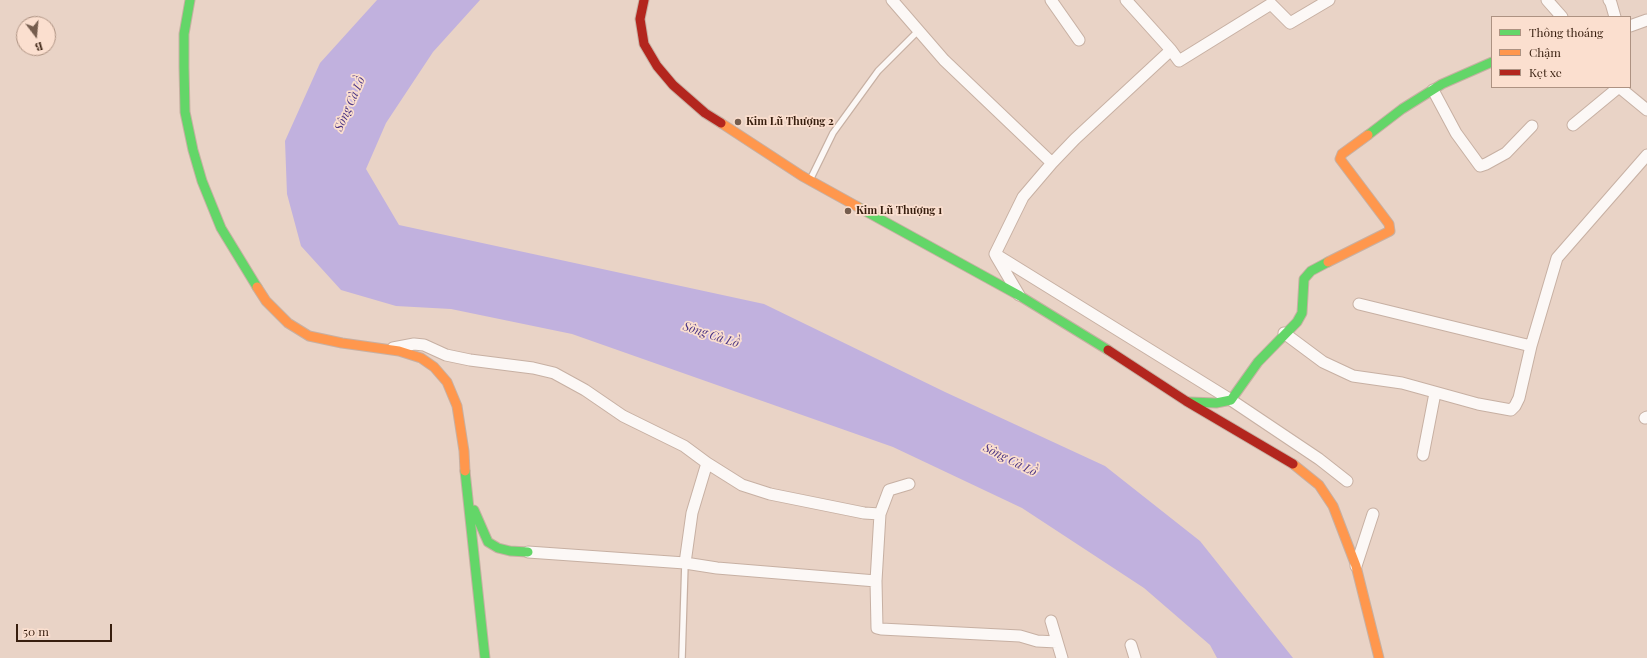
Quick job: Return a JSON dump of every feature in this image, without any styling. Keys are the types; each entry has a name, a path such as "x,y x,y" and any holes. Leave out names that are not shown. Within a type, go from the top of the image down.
{"street":[{"path":"190,0 184,34 185,112 193,150 202,181 221,228 266,301 288,323 309,336 342,343 399,351 421,358 434,367 447,382 457,406 464,452 466,487 485,658"},
{"path":"644,0 640,19 644,44 657,66 673,85 705,113 810,180 1020,296 1111,352 1186,401 1297,466 1319,485 1333,506 1356,566 1379,658"},
{"path":"892,0 944,60 1052,163"},
{"path":"1051,0 1079,40"},
{"path":"1126,0 1171,50 1179,62 1271,4 1290,24 1328,0"},
{"path":"1547,0 1561,16"},
{"path":"1609,0 1614,16"},
{"path":"1631,26 1646,23"},
{"path":"995,254 1023,198 1052,163 1075,139 1171,50"},
{"path":"1186,401 1216,403 1230,400 1258,362 1284,333 1297,322 1302,313 1304,279 1311,271 1390,231 1389,224 1340,160 1340,157 1402,109 1433,90 1491,62"},
{"path":"1573,125 1618,88"},
{"path":"1620,88 1647,110"},
{"path":"1433,90 1456,133 1480,166 1506,153 1532,126"},
{"path":"1284,333 1323,362 1353,376 1402,383 1478,404 1510,410 1515,406 1519,398 1531,346 1557,258 1647,155"},
{"path":"995,254 1020,296"},
{"path":"995,254 1230,400 1319,458 1347,481"},
{"path":"1359,304 1531,346"},
{"path":"387,349 414,344 424,345 446,355 470,360 533,368 554,373 585,390 623,416 684,446 707,463 742,485 770,494 864,513 880,514"},
{"path":"1423,455 1435,392"},
{"path":"685,563 692,513 707,463"},
{"path":"909,484 889,490 880,514 876,580 877,628 1020,636 1037,641 1057,642"},
{"path":"466,487 488,542 498,548 510,552 685,563 717,568 876,580"},
{"path":"1356,566 1373,514"},
{"path":"1051,621 1062,658"},
{"path":"1131,645 1135,658"}],"lane":[{"path":"810,180 833,133 878,71 918,31"},
{"path":"682,658 685,563"}],"water":[{"name":"Sông Cà Lồ","path":"377,0 480,0 433,52 386,123 366,169 399,225 764,304 945,392 1105,466 1200,541 1293,658 1217,658 1210,645 1144,588 1022,508 893,447 572,334 451,309 396,306 341,290 301,246 287,194 285,141 320,63"}],"traffic: fast":[{"path":"190,0 184,34 184,67 185,112 193,150 202,181 221,228 257,287"},
{"path":"1368,135 1402,109 1442,84 1491,62"},
{"path":"858,207 1020,296 1108,350"},
{"path":"1190,402 1216,403 1231,400 1258,362 1297,322 1302,313 1304,279 1311,271 1328,262"},
{"path":"465,471 485,658"},
{"path":"474,510 488,542 498,548 510,551 528,552"}],"traffic: slow":[{"path":"721,123 802,176 858,207"},
{"path":"1328,262 1390,231 1389,224 1340,159 1342,154 1368,135"},
{"path":"257,287 266,301 288,323 309,336 342,343 399,351 421,358 434,367 447,382 457,406 464,451 465,471"},
{"path":"1293,464 1319,485 1333,506 1356,566 1379,658"}],"traffic: jam":[{"path":"644,0 640,19 644,44 657,66 673,85 705,113 721,123"},
{"path":"1108,350 1186,401 1293,464"}],"place":[{"name":"Kim Lũ Thượng 2","path":"738,122"},
{"name":"Kim Lũ Thượng 1","path":"848,211"}]}
